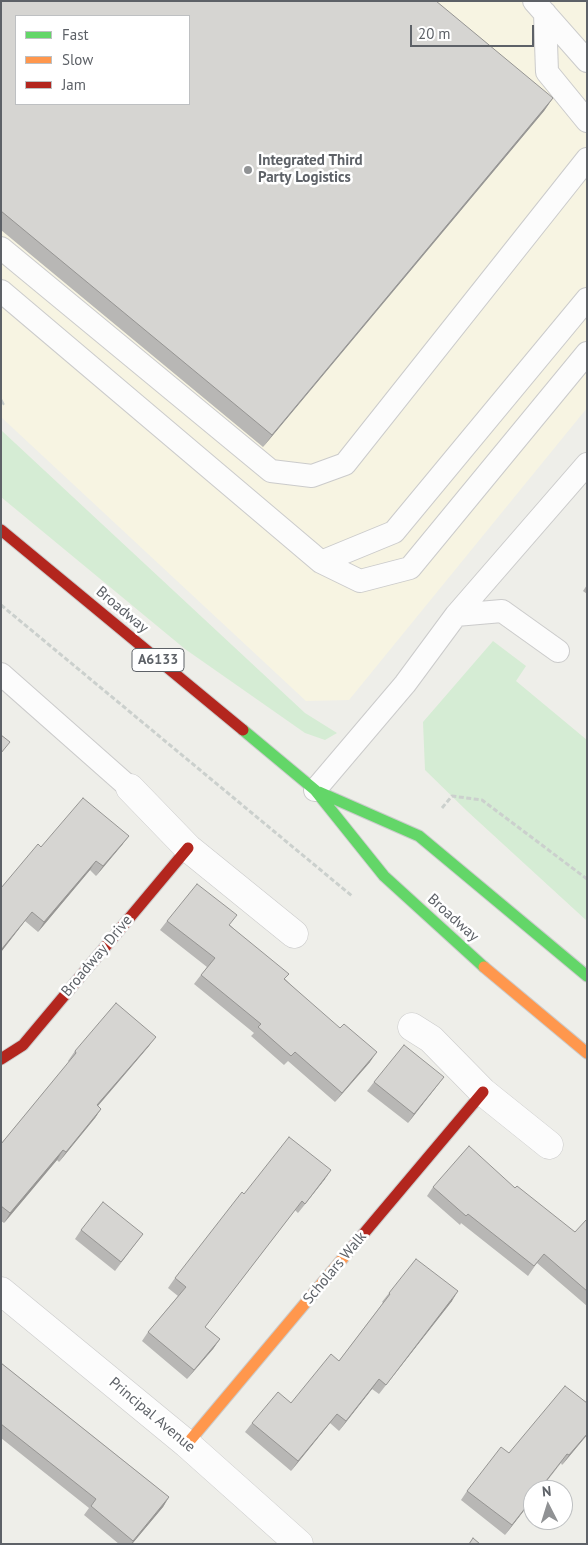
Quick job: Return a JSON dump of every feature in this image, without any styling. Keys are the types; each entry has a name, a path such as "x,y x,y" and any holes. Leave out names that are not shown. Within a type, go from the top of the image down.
{"main road":[{"name":"Broadway","path":"1,530 315,790 384,876 486,968 587,1054"},
{"name":"Broadway","path":"315,790 419,836 587,976"},
{"name":"Broadway Drive","path":"1,1059 24,1045 188,848"},
{"name":"Scholars Walk","path":"187,1444 483,1092"}],"street":[{"path":"130,788 188,848 294,934"},
{"path":"412,1026 431,1039 483,1092 549,1146"},
{"name":"Principal Avenue","path":"1,1291 187,1444 299,1544"}],"lane":[{"path":"540,7 587,61"},
{"path":"540,7 547,72 587,121"},
{"path":"1,248 271,472 312,476 345,464 587,159"},
{"path":"1,290 321,562 360,581 410,568 587,353"},
{"path":"321,562 394,532 587,299"},
{"path":"315,790 405,684 456,615 587,464"},
{"path":"456,615 502,610 558,651"},
{"path":"1,674 130,788"}],"path":[{"path":"1,400 3,404 1,406"},
{"path":"1,605 359,902"},
{"path":"419,836 452,796 482,800 587,879"}],"shaded area":[{"path":"1,1 587,1 587,408 349,700 306,701 1,417"}],"green space":[{"path":"1,430 305,713 337,733 325,740 305,733 185,649 1,497"},
{"path":"493,641 526,666 516,681 587,740 587,921 425,770 423,722"}],"building":[{"name":"Integrated Third Party Logistics","path":"1,1 436,1 553,98 272,435 1,211"},
{"path":"1,735 10,742 1,753"},
{"path":"83,798 129,836 103,866 96,861 44,922 32,912 1,950 1,888 38,844 41,847"},
{"path":"197,884 237,915 229,925 289,974 284,979 340,1028 344,1024 377,1052 342,1093 295,1052 291,1056 258,1027 261,1024 201,975 215,958 167,921"},
{"path":"116,1003 156,1037 97,1105 101,1109 66,1152 63,1150 10,1213 1,1206 1,1144"},
{"path":"404,1045 444,1077 414,1114 374,1082"},
{"path":"289,1137 331,1170 305,1204 302,1201 205,1327 220,1339 194,1370 148,1332 186,1287 175,1278 242,1192 244,1194"},
{"path":"469,1146 515,1188 517,1186 575,1232 587,1221 587,1291 544,1254 534,1266 468,1214 466,1216 433,1187"},
{"path":"103,1202 143,1234 121,1262 81,1230"},
{"path":"416,1259 458,1291 386,1385 379,1379 346,1421 337,1414 298,1461 252,1423 278,1392 291,1403 331,1354 339,1361"},
{"path":"1,1363 169,1497 133,1541 91,1506 96,1499 1,1424"},
{"path":"565,1386 587,1403 587,1434 569,1455 567,1454 547,1480 523,1480 523,1511 512,1525 467,1491 501,1447 509,1453"},
{"path":"473,1538 480,1544 469,1544"}],"traffic: fast":[{"path":"243,730 315,790 384,876 484,967"},
{"path":"319,792 419,836 587,976"}],"traffic: slow":[{"path":"484,967 587,1053"},
{"path":"187,1444 349,1251"}],"traffic: jam":[{"path":"1,530 243,730"},
{"path":"1,1059 23,1045 188,848"},
{"path":"349,1251 483,1092"}],"place":[{"name":"Integrated Third Party Logistics","path":"248,170"}]}
